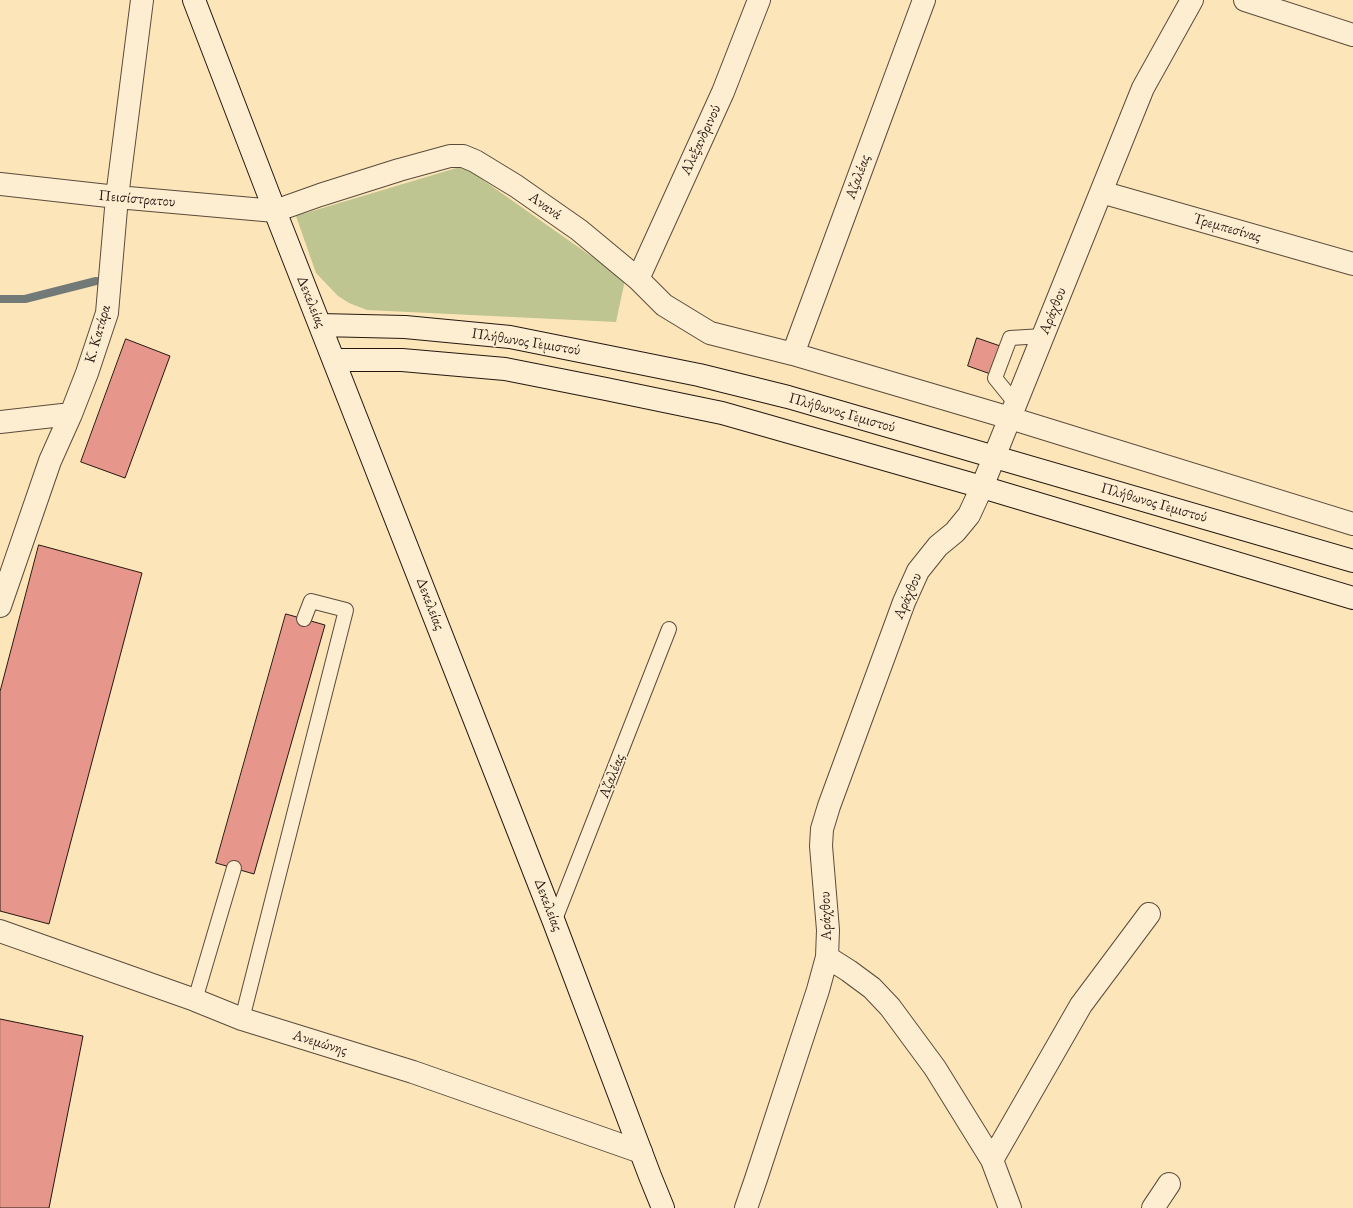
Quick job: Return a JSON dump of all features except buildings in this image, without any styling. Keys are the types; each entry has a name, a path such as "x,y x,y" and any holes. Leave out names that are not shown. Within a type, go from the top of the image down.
{"street":[{"name":"Κ. Κατάρα","path":"0,606 50,461 87,374 107,313 117,197 142,0"},
{"name":"Δεκελείας","path":"194,0 275,211 554,922 663,1208"},
{"name":"Αλεξανδρινού","path":"638,279 723,92 759,0"},
{"name":"Αζαλέας","path":"793,354 924,0"},
{"name":"Αράχθου","path":"746,1208 816,998 827,957 828,930 821,846 822,829 829,806 904,602 918,571 938,546 955,532 968,515 982,487 1143,88 1192,0"},
{"path":"1245,0 1353,34"},
{"name":"Ανανά","path":"275,211 399,170 450,156 463,156 475,160 516,186 579,230 638,279 664,305 710,333 793,354"},
{"name":"Πεισίστρατου","path":"0,184 117,197 275,211"},
{"name":"Τρεμπεσίνας","path":"1101,192 1353,264"},
{"name":"Πλήθωνος Γεμιστού","path":"320,325 405,327 510,337 699,375 788,397 1353,561"},
{"path":"793,354 1013,411 1353,524"},
{"name":"Πλήθωνος Γεμιστού","path":"334,360 402,360 505,369 722,413 982,487 1353,598"},
{"path":"0,422 71,414"},
{"path":"992,1160 1082,1005 1149,914"},
{"name":"Ανεμώνης","path":"0,931 195,1000 242,1019 413,1072 641,1152"},
{"path":"827,957 872,988 890,1006 935,1068 992,1160 1010,1208"},
{"path":"1153,1208 1169,1184"}],"lane":[{"path":"1013,411 995,378 1010,338 1043,336"},
{"path":"242,1019 346,610 311,601 304,619"},
{"name":"Αζαλέας","path":"554,922 669,630"},
{"path":"195,1000 234,868"}],"green space":[{"path":"463,166 625,280 616,322 367,310 349,303 338,296 316,273 296,216"}],"waterway":[{"path":"0,299 25,299 96,281"}]}
